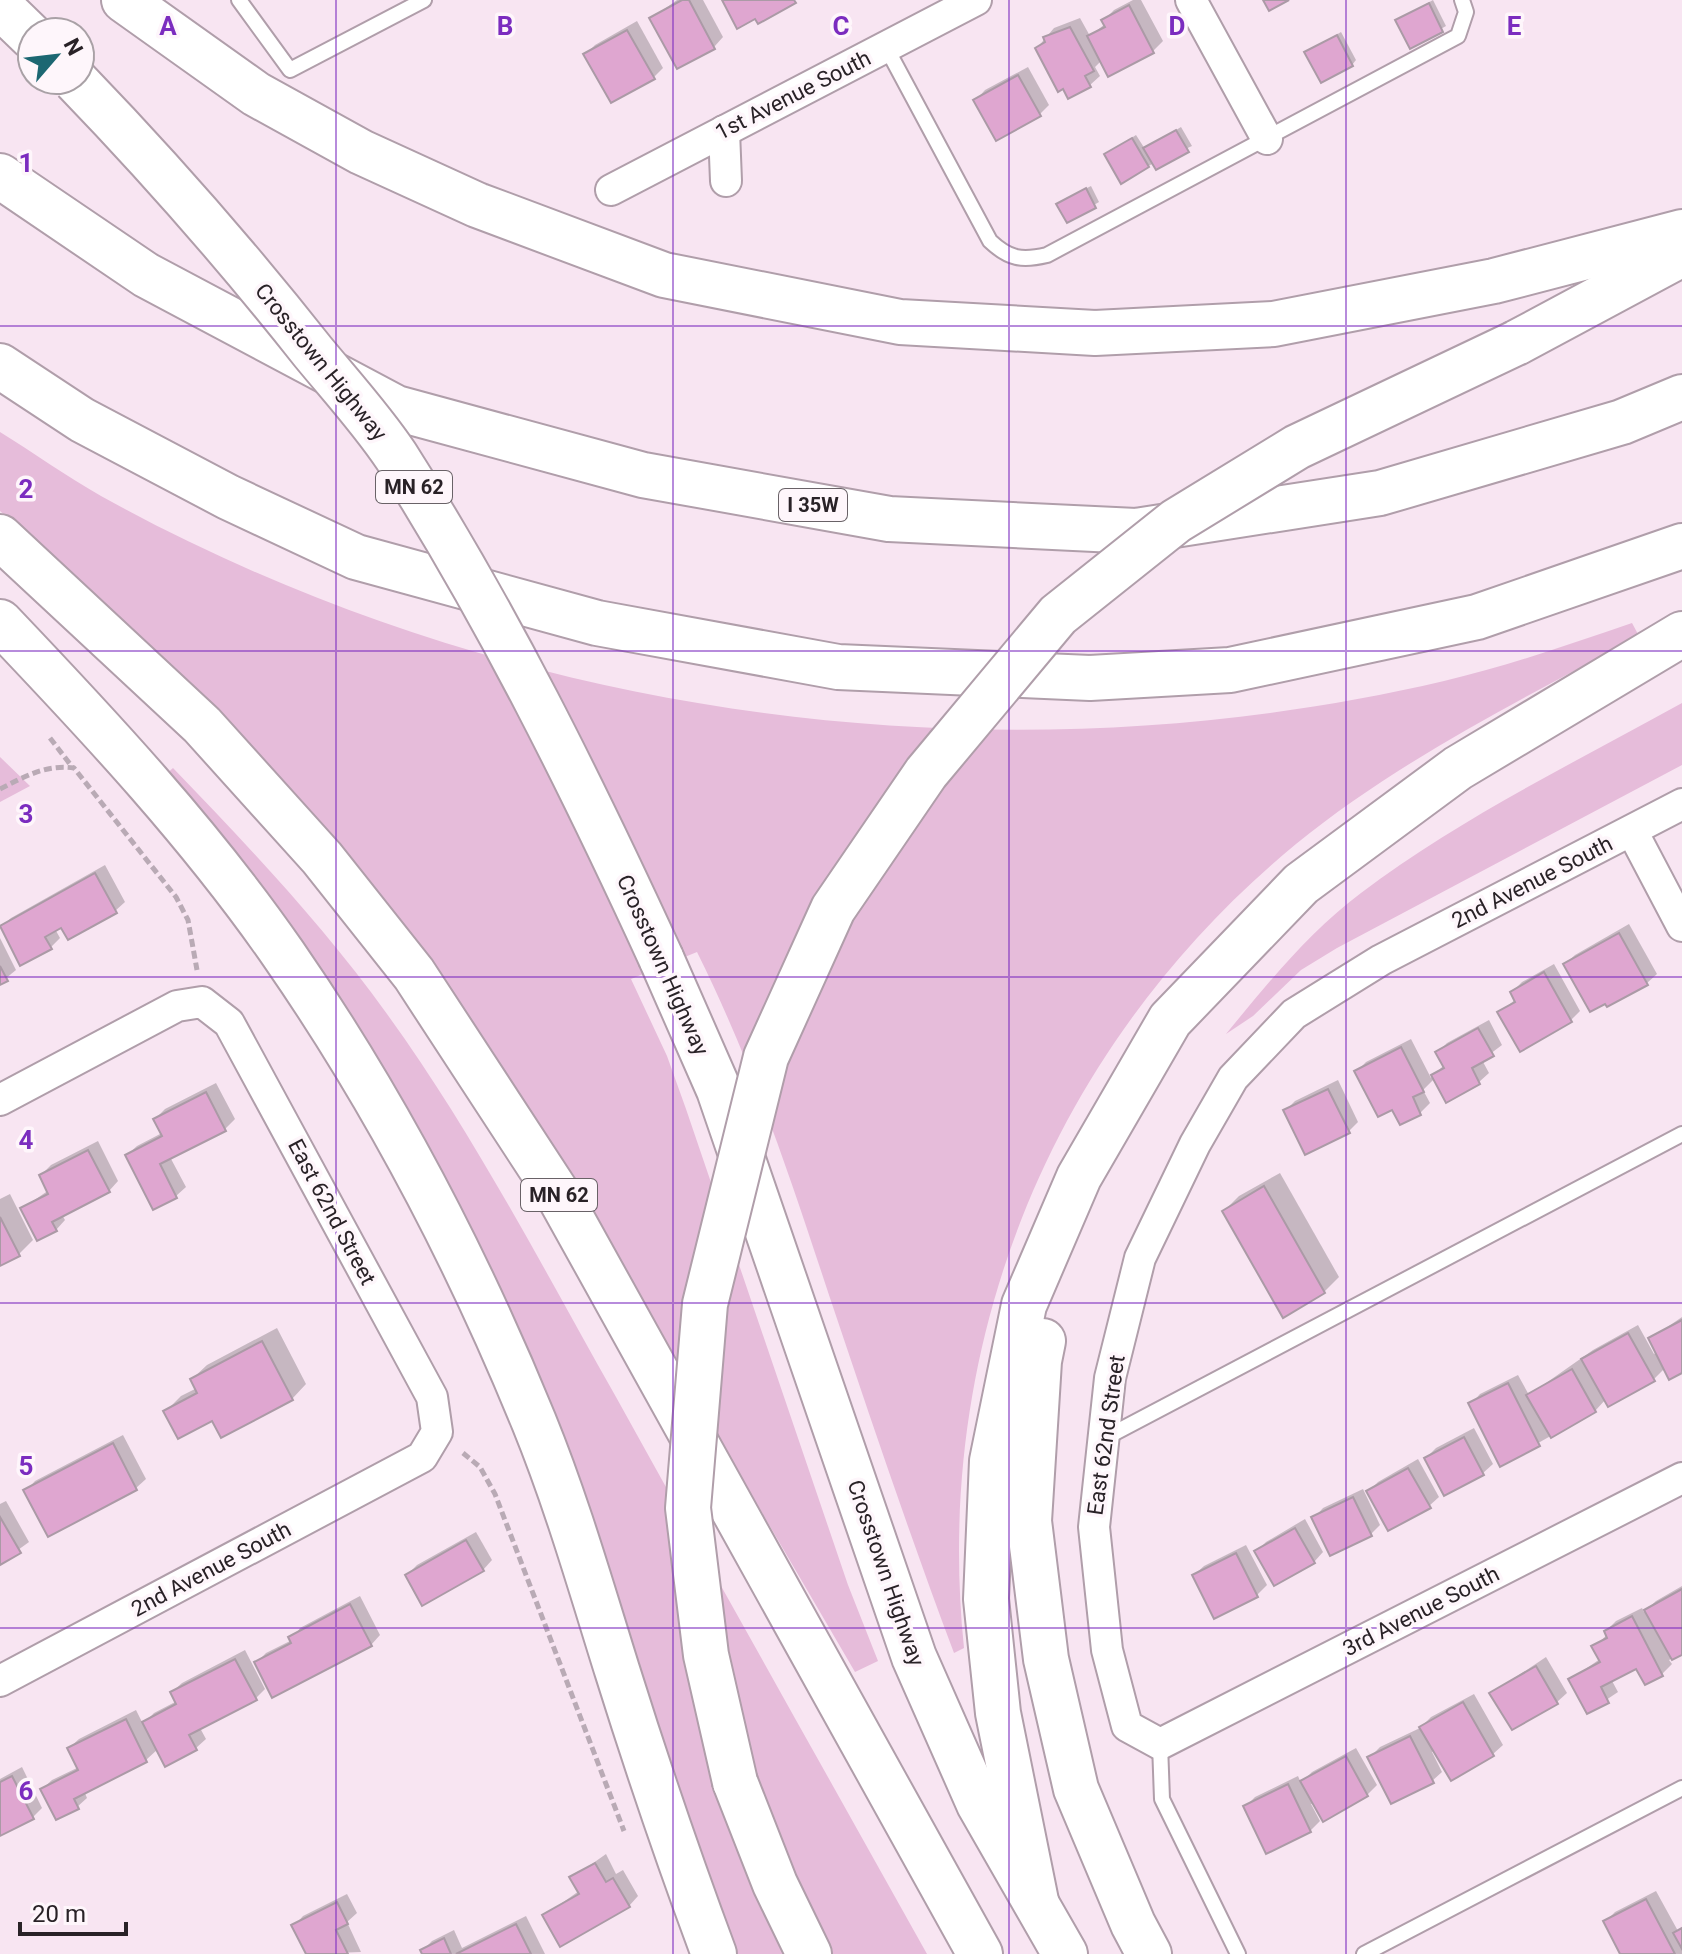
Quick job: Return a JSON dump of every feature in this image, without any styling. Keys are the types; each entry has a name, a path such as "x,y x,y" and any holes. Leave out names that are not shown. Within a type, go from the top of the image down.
{"highway":[{"path":"124,0 256,94 361,152 477,205 664,275 900,322 1095,333 1274,324 1494,281 1682,232"},
{"path":"0,6 16,22"},
{"name":"Crosstown Highway","path":"90,96 158,166 263,288 394,454 493,618 593,810 719,1090 914,1657 979,1804 1065,1954"},
{"name":"I 35W","path":"0,176 146,275 396,408 643,475 889,519 1136,531 1380,493 1622,422 1682,397"},
{"path":"776,1954 745,1858 735,1782 706,1655 688,1508 705,1304 766,1057 833,909 926,773 1058,615 1176,521 1297,447 1516,343 1682,254"},
{"path":"0,366 82,420 228,497 356,557 597,623 838,667 1090,678 1230,670 1477,617 1682,546"},
{"name":"MN 62","path":"0,537 202,725 322,858 414,974 559,1196 980,1954"},
{"path":"0,622 103,730 223,872 283,953 348,1051 412,1161 484,1303 536,1425 569,1516 665,1821 714,1954"},
{"path":"1036,1901 998,1713 988,1614 992,1461 1024,1305 1079,1177 1170,1020 1301,884 1458,768 1682,634"},
{"path":"1079,1177 1039,1361 1029,1521 1046,1659 1076,1789 1133,1924 1149,1954"},
{"path":"735,1782 775,1884 809,1954"}],"street":[{"name":"1st Avenue South","path":"611,190 976,0"},
{"path":"1191,0 1267,139"},
{"path":"724,131 726,181"},
{"name":"2nd Avenue South","path":"1381,960 1682,804"},
{"path":"1632,831 1682,926"},
{"name":"East 62nd Street","path":"1160,1744 1127,1726 1107,1650 1094,1527 1110,1378 1140,1258 1233,1078 1294,1014 1381,960"},
{"path":"0,1100 190,1004"},
{"name":"East 62nd Street","path":"190,1004 229,1023 237,1037 432,1397 430,1444"},
{"name":"2nd Avenue South","path":"0,1681 430,1444"},
{"name":"3rd Avenue South","path":"1160,1744 1682,1478"}],"lane":[{"path":"239,0 290,70 424,0"},
{"path":"886,47 990,241 1005,256 1025,260 1047,255 1458,36 1466,12 1462,0"},
{"path":"1102,1440 1682,1134"},
{"path":"1160,1744 1162,1799 1238,1954"},
{"path":"1364,1954 1682,1788"}],"path":[{"path":"0,789 38,771 59,766 74,768 176,897 188,920 190,1004"},
{"path":"430,1444 480,1467 495,1494 626,1835"}],"shaded area":[{"path":"0,432 101,496 256,573 418,634 585,681 756,712 928,728 1102,728 1274,712 1444,681 1515,662 1632,623 1639,636 1463,732 1336,814 1296,844 1211,923 1138,1010 1077,1104 1028,1204 991,1310 968,1419 959,1533 964,1648 954,1653 890,1476 770,1123 697,952 631,979 667,1056 848,1585 878,1661 855,1672 615,1261 557,1154 492,1050 444,984 148,649 0,511"},
{"path":"1682,703 1682,765 1337,948 1301,970 1253,1016 1226,1034 1306,942 1361,893 1478,816"},
{"path":"0,757 30,786 0,802"},
{"path":"173,768 257,857 337,949 387,1014 449,1106 534,1251 927,1954 731,1954 562,1451 164,776"}],"building":[{"path":"682,0 689,0 715,49 677,69 649,18"},
{"path":"722,0 794,0 796,3 758,24 755,19 737,29"},
{"path":"1263,0 1289,0 1269,11"},
{"path":"1429,3 1443,32 1410,49 1395,20"},
{"path":"1129,5 1154,53 1108,77 1087,36 1105,27 1101,20"},
{"path":"1070,27 1094,71 1085,76 1091,87 1068,99 1063,89 1058,92 1035,48 1045,42 1043,37"},
{"path":"627,30 655,79 611,103 583,54"},
{"path":"1337,35 1353,66 1321,83 1304,52"},
{"path":"1018,75 1041,116 996,141 973,100"},
{"path":"1176,130 1189,152 1156,170 1143,148"},
{"path":"1132,138 1149,167 1121,184 1104,154"},
{"path":"1086,188 1096,208 1067,223 1056,204"},
{"path":"95,873 117,913 68,940 61,928 45,937 52,949 20,966 0,926"},
{"path":"1619,933 1648,985 1607,1007 1605,1004 1590,1012 1563,964"},
{"path":"0,966 8,981 0,985"},
{"path":"1544,972 1572,1022 1520,1052 1497,1012 1515,1002 1510,992"},
{"path":"1478,1028 1494,1056 1472,1068 1480,1084 1446,1103 1431,1075 1444,1068 1435,1052"},
{"path":"1401,1047 1424,1092 1413,1097 1421,1115 1400,1125 1392,1110 1378,1117 1354,1071"},
{"path":"1328,1089 1350,1133 1305,1155 1283,1110"},
{"path":"206,1092 226,1131 160,1164 177,1198 153,1210 125,1155 162,1136 153,1119"},
{"path":"88,1150 110,1192 52,1222 57,1231 37,1241 20,1208 48,1194 39,1175"},
{"path":"1264,1186 1325,1293 1283,1318 1222,1211"},
{"path":"0,1217 20,1256 0,1266"},
{"path":"1682,1320 1682,1373 1669,1380 1648,1338"},
{"path":"1628,1333 1655,1381 1608,1407 1581,1359"},
{"path":"262,1341 293,1400 221,1438 212,1421 178,1439 163,1411 197,1393 190,1379"},
{"path":"1572,1369 1596,1412 1551,1438 1526,1395"},
{"path":"1508,1383 1540,1446 1500,1467 1468,1403"},
{"path":"1464,1437 1484,1475 1444,1496 1424,1458"},
{"path":"113,1443 137,1490 48,1537 23,1490"},
{"path":"1408,1468 1431,1508 1388,1531 1366,1491"},
{"path":"1353,1497 1372,1536 1330,1556 1311,1517"},
{"path":"0,1517 21,1553 0,1565"},
{"path":"1295,1528 1315,1563 1274,1586 1254,1551"},
{"path":"466,1540 484,1571 422,1606 405,1575"},
{"path":"1236,1553 1258,1597 1214,1619 1192,1575"},
{"path":"1682,1589 1682,1655 1672,1660 1644,1610"},
{"path":"350,1604 372,1646 272,1698 254,1662 291,1643 288,1637"},
{"path":"1632,1616 1663,1676 1645,1685 1636,1669 1601,1687 1609,1703 1587,1714 1568,1679 1600,1662 1591,1646 1607,1638 1604,1631"},
{"path":"235,1659 257,1700 189,1735 197,1750 165,1767 142,1722 176,1704 170,1692"},
{"path":"1536,1666 1558,1704 1512,1730 1489,1693"},
{"path":"1463,1702 1494,1756 1451,1781 1419,1727"},
{"path":"126,1719 147,1762 74,1799 79,1809 56,1820 40,1789 78,1770 67,1748"},
{"path":"1410,1736 1434,1783 1391,1804 1367,1757"},
{"path":"1346,1756 1368,1796 1323,1822 1300,1781"},
{"path":"12,1776 34,1819 0,1836 0,1782"},
{"path":"1288,1784 1311,1832 1266,1854 1243,1806"},
{"path":"595,1863 606,1882 613,1878 630,1907 560,1947 542,1915 579,1894 569,1877"},
{"path":"1646,1899 1675,1954 1620,1954 1603,1921"},
{"path":"337,1902 348,1924 336,1930 348,1954 306,1954 291,1925"},
{"path":"516,1924 531,1954 456,1954"},
{"path":"1682,1928 1682,1949 1673,1933"},
{"path":"444,1938 451,1954 422,1954 420,1950"}]}
